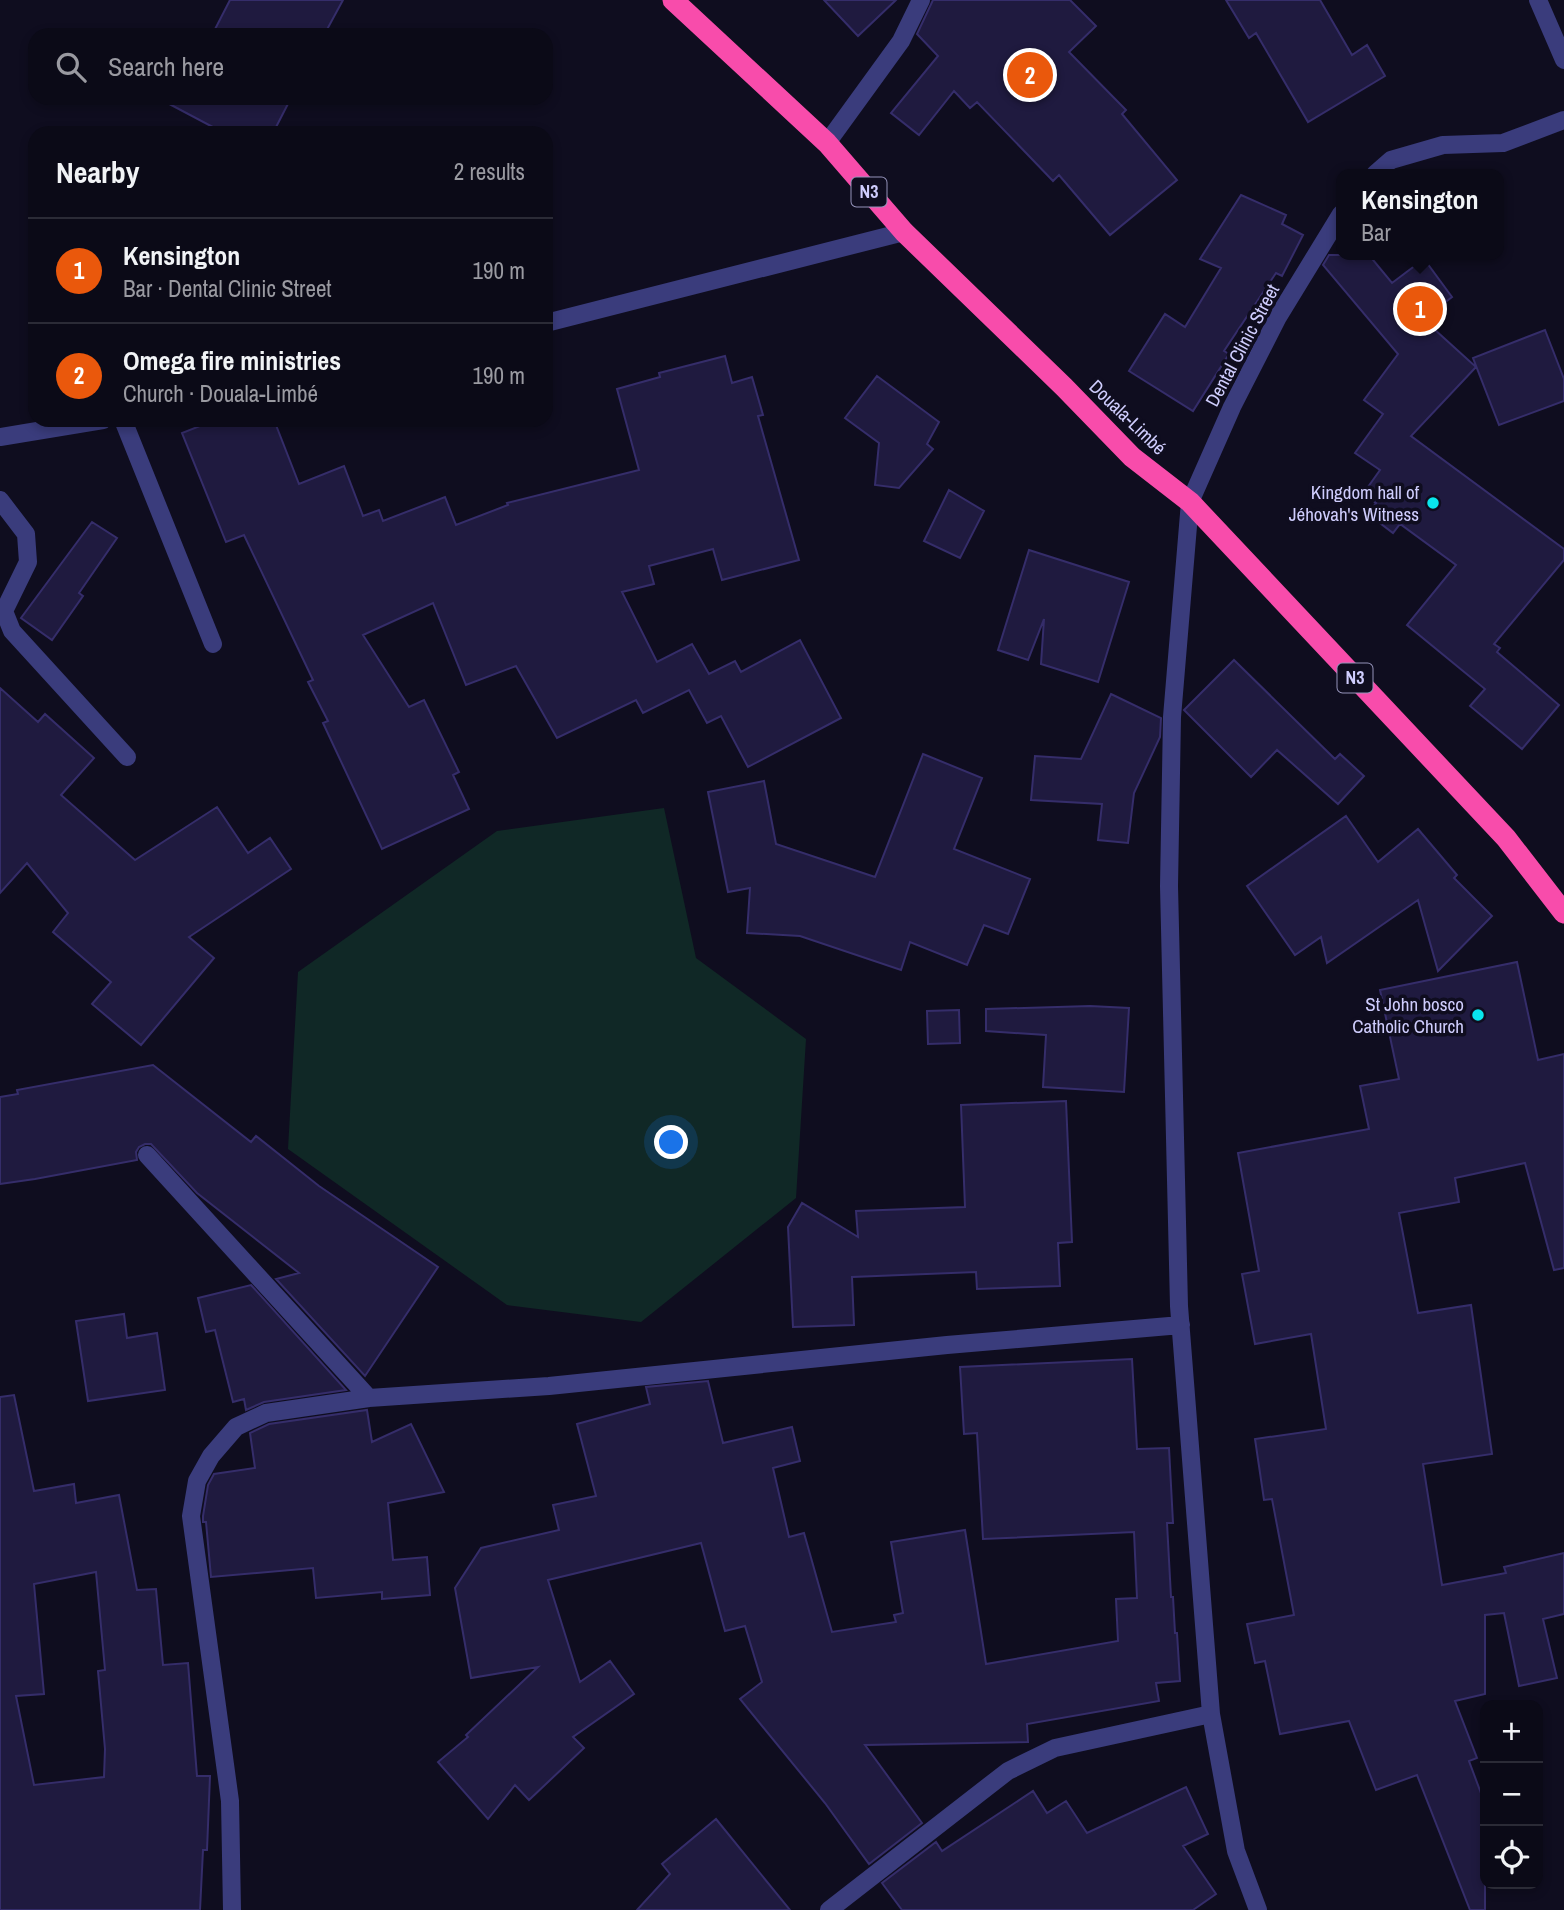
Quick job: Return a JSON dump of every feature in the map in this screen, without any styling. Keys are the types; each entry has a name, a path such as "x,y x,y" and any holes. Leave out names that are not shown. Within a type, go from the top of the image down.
{"highway":[{"name":"Douala-Limbé","path":"673,0 827,143 904,232 1132,457 1190,502 1506,838 1564,913"}],"street":[{"path":"827,143 901,41 921,0"},
{"path":"1538,0 1564,60"},
{"path":"1381,169 1391,160 1443,145 1503,143 1564,120"},
{"name":"Dental Clinic Street","path":"1258,1910 1236,1852 1211,1714 1181,1325 1170,886 1172,718 1190,502 1232,407 1272,329 1336,222"},
{"path":"553,321 904,232"},
{"path":"0,437 61,427"},
{"path":"126,427 213,644"},
{"path":"0,500 26,534 28,562 4,611 12,631 127,757"},
{"path":"147,1155 369,1398"},
{"path":"232,1910 230,1801 191,1516 197,1480 211,1456 236,1427 266,1413 369,1398 549,1386 947,1345 1181,1325"},
{"path":"829,1910 1008,1771 1055,1748 1211,1714"}],"green space":[{"path":"664,808 696,958 806,1039 796,1198 641,1322 507,1305 288,1149 298,972 497,831"}],"building":[{"path":"230,0 343,0 328,28 216,28"},
{"path":"824,0 896,0 858,36"},
{"path":"933,0 1070,0 1096,26 1069,52 1126,110 1122,114 1177,180 1110,235 1059,175 1053,181 977,102 970,108 954,91 919,135 891,113 938,56 917,34"},
{"path":"1226,0 1320,0 1352,55 1367,45 1385,76 1308,122 1256,33 1249,38"},
{"path":"171,105 287,105 277,126 211,126"},
{"path":"1241,195 1286,215 1282,224 1303,235 1282,276 1276,273 1224,351 1229,354 1193,411 1129,371 1165,314 1185,327 1221,268 1200,259"},
{"path":"1329,255 1336,255 1336,260 1373,260 1392,283 1425,260 1452,297 1423,319 1476,367 1411,436 1564,549 1564,560 1494,644 1500,648 1497,652 1559,705 1522,749 1470,706 1485,689 1407,625 1456,565 1400,524 1393,533 1368,514 1376,503 1363,494 1380,470 1355,453 1383,414 1364,400 1398,354 1323,265"},
{"path":"1545,330 1564,379 1564,401 1499,425 1473,358"},
{"path":"725,356 732,383 752,377 763,415 758,416 799,560 722,580 713,549 649,566 654,584 622,592 657,662 692,644 709,674 735,661 741,672 800,640 841,718 748,767 721,716 707,723 689,690 643,713 636,700 557,738 516,666 466,685 433,603 363,635 409,707 424,700 459,772 453,775 469,809 382,849 323,723 328,721 308,682 313,680 244,535 226,542 182,433 197,427 277,427 299,484 344,466 363,516 379,510 383,521 445,497 456,525 508,505 507,503 639,470 617,389 660,377 659,373"},
{"path":"877,376 939,422 927,444 933,449 899,488 875,485 879,443 845,418"},
{"path":"949,490 984,511 960,558 924,541"},
{"path":"92,522 117,538 79,593 83,596 52,640 21,618"},
{"path":"1029,550 1129,582 1098,682 1041,664 1044,619 1028,660 998,650"},
{"path":"1234,660 1335,759 1340,754 1364,776 1338,804 1277,750 1251,777 1184,710"},
{"path":"0,688 38,722 45,714 94,758 61,795 135,860 217,807 248,853 270,838 291,869 189,937 214,958 141,1045 92,1004 111,982 53,932 68,913 27,863 0,893"},
{"path":"1111,694 1161,718 1160,737 1134,793 1128,843 1098,840 1102,804 1031,800 1035,756 1081,759"},
{"path":"923,754 982,778 954,849 1030,879 1008,934 984,925 967,965 910,942 901,970 800,936 747,933 750,888 728,892 708,792 764,781 776,844 875,877"},
{"path":"1346,816 1378,862 1418,829 1457,875 1454,878 1492,916 1438,971 1418,900 1327,963 1321,937 1295,955 1247,886"},
{"path":"1517,962 1538,1060 1564,1054 1564,1268 1554,1270 1525,1163 1455,1178 1459,1202 1399,1213 1418,1313 1471,1305 1492,1454 1423,1464 1442,1585 1506,1573 1504,1567 1564,1553 1564,1614 1543,1619 1557,1678 1519,1686 1504,1613 1485,1615 1485,1694 1455,1701 1477,1758 1469,1761 1480,1791 1480,1889 1485,1889 1485,1910 1470,1910 1417,1775 1376,1790 1349,1721 1280,1734 1265,1661 1255,1663 1247,1624 1294,1615 1272,1499 1264,1500 1255,1439 1326,1429 1311,1334 1255,1344 1242,1274 1259,1271 1238,1153 1369,1129 1360,1086 1399,1079 1380,990"},
{"path":"1090,1006 1129,1008 1124,1092 1043,1087 1046,1035 986,1031 986,1009"},
{"path":"959,1010 960,1043 928,1044 927,1011"},
{"path":"153,1065 251,1142 256,1136 319,1186 438,1267 365,1376 276,1279 299,1273 197,1193 151,1144 139,1147 136,1152 137,1160 0,1184 0,1097 18,1094 17,1090"},
{"path":"1066,1101 1072,1242 1058,1243 1060,1286 977,1289 976,1272 852,1277 854,1325 793,1327 788,1227 802,1203 858,1237 856,1211 965,1207 961,1105"},
{"path":"251,1285 346,1390 264,1402 246,1410 244,1399 233,1402 215,1330 206,1332 198,1298"},
{"path":"124,1314 127,1338 157,1333 165,1390 88,1401 76,1321"},
{"path":"1132,1359 1137,1449 1169,1448 1173,1523 1167,1523 1180,1681 1156,1683 1159,1701 1027,1724 1028,1742 865,1745 922,1823 869,1864 825,1803 740,1699 762,1682 745,1626 725,1631 701,1543 548,1580 580,1682 610,1661 634,1694 573,1737 584,1748 529,1800 515,1785 488,1819 438,1762 468,1737 466,1735 538,1667 471,1678 455,1588 481,1548 559,1530 553,1505 596,1496 577,1424 650,1404 646,1387 708,1381 723,1443 792,1427 800,1461 773,1468 789,1537 804,1533 832,1632 896,1622 894,1615 903,1613 891,1542 965,1530 986,1664 1118,1641 1116,1599 1137,1598 1134,1532 983,1539 977,1433 964,1434 960,1367"},
{"path":"14,1395 34,1491 74,1484 76,1503 119,1495 137,1590 156,1589 163,1665 188,1663 197,1776 210,1776 207,1850 203,1850 200,1910 0,1910 0,1397","holes":["96,1572 105,1670 98,1671 105,1749 104,1777 34,1785 16,1696 44,1694 34,1584"]},
{"path":"367,1410 372,1442 411,1424 444,1492 388,1503 393,1560 427,1557 430,1595 382,1599 382,1592 316,1598 313,1568 211,1577 206,1522 203,1522 208,1485 214,1474 255,1468 250,1433 269,1424"},
{"path":"1186,1787 1208,1834 1183,1846 1216,1894 1193,1910 902,1910 882,1883 936,1842 942,1851 1033,1791 1047,1813 1066,1801 1087,1833"},
{"path":"716,1819 790,1910 637,1910 670,1874 662,1864"}],"place":[{"name":"Omega fire ministries","path":"1030,75"},
{"name":"Kensington","path":"1420,309"},
{"name":"Kingdom hall of Jéhovah's Witness","path":"1433,503"},
{"name":"St John bosco Catholic Church","path":"1478,1015"}]}
